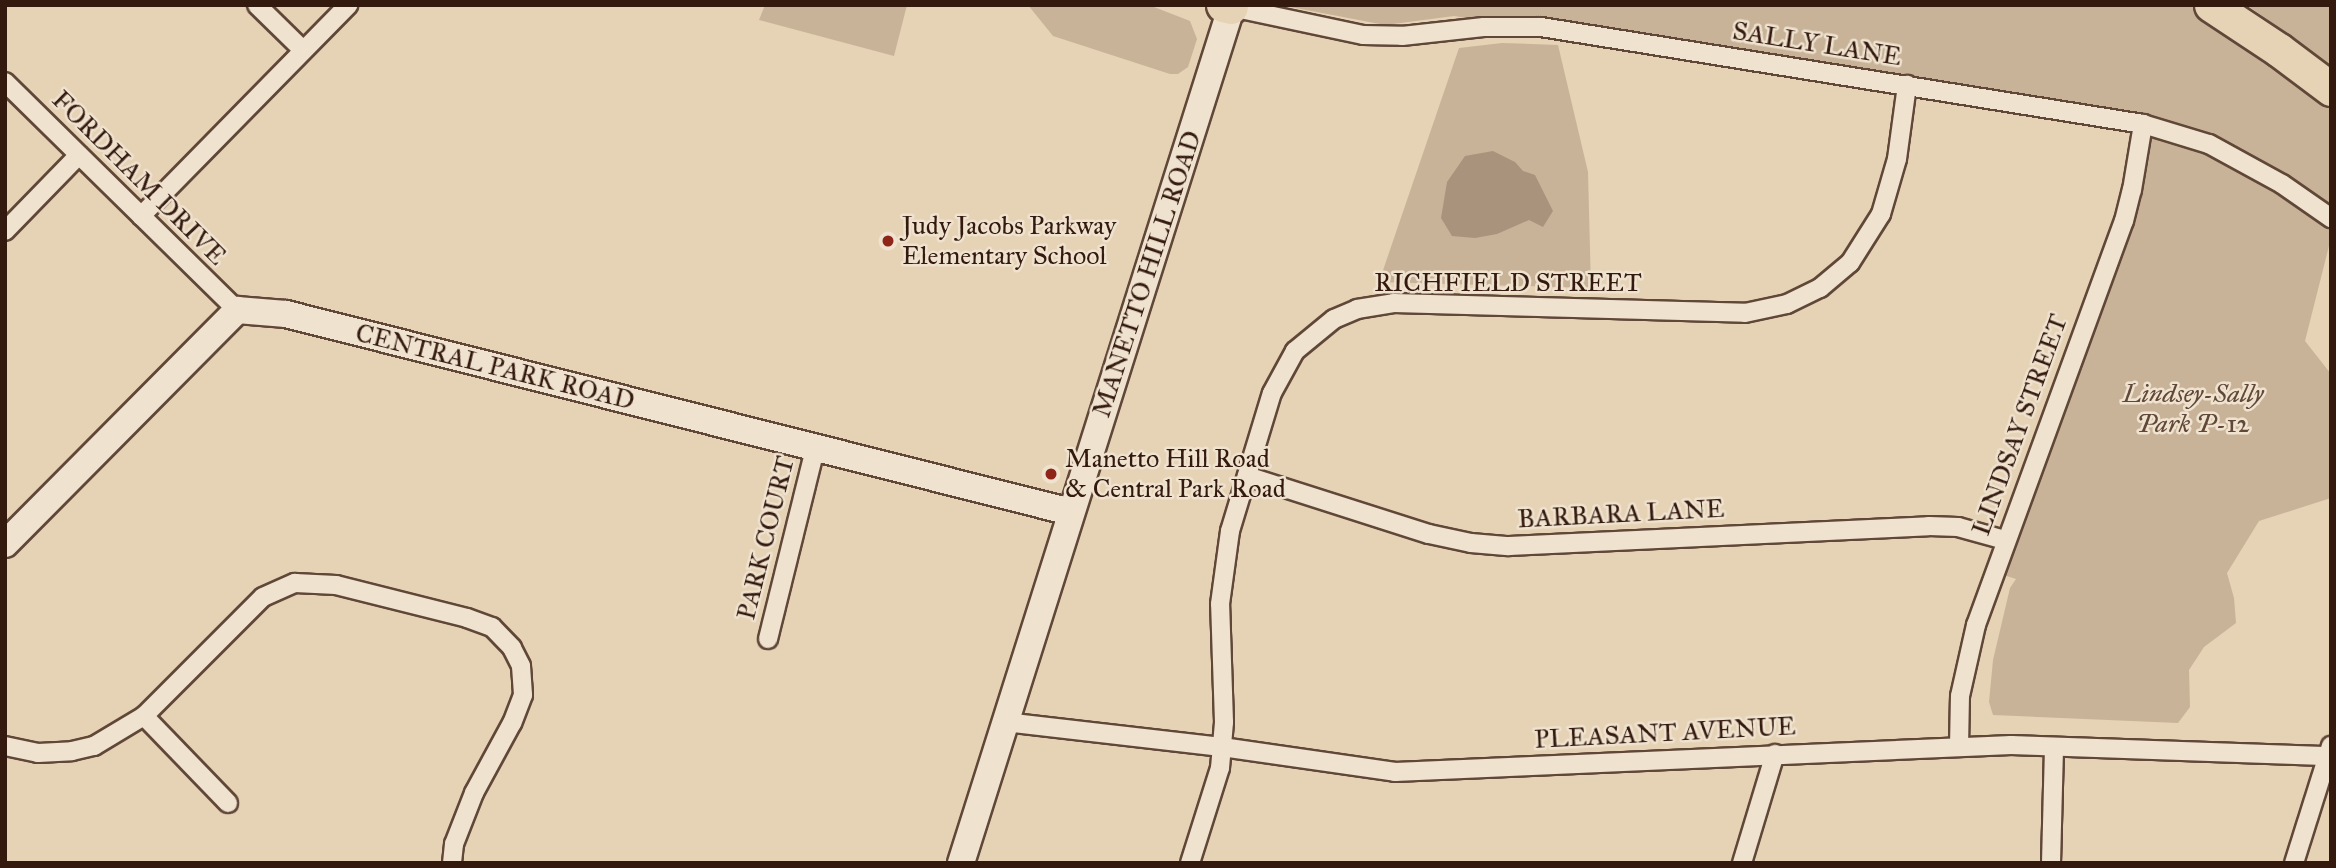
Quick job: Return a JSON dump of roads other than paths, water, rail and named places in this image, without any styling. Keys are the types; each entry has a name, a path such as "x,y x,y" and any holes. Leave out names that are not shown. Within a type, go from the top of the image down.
{"highway":[{"path":"2211,5 2331,89"}],"street":[{"path":"257,5 303,50"},
{"path":"141,216 348,5"},
{"name":"SALLY LANE","path":"1229,6 1363,35 1402,36 1484,27 1541,27 2143,124 2209,144 2282,184 2331,218"},
{"name":"MANETTO HILL ROAD","path":"961,863 1229,6"},
{"name":"FORDHAM DRIVE","path":"5,82 237,310"},
{"name":"RICHFIELD STREET","path":"1190,863 1220,768 1224,722 1220,604 1230,531 1281,372 1296,351 1315,331 1357,309 1394,303 1745,313 1787,304 1820,288 1859,253 1881,214 1897,159 1907,85"},
{"name":"LINDSAY STREET","path":"1959,747 1958,723 1966,666 2005,540 2124,221 2143,124"},
{"path":"5,230 79,155"},
{"path":"5,544 237,310"},
{"name":"CENTRAL PARK ROAD","path":"237,310 286,314 1071,512"},
{"name":"PARK COURT","path":"768,639 815,449"},
{"name":"BARBARA LANE","path":"1247,476 1429,534 1471,543 1509,546 1929,526 1958,527 2005,540"},
{"path":"5,746 38,753 72,751 94,746 144,716 263,597 295,583 337,585 467,618 492,627 512,648 521,666 523,695 512,723 474,793 454,844 452,863"},
{"path":"144,716 228,803"},
{"name":"PLEASANT AVENUE","path":"1005,722 1222,747 1395,772 1959,747 2330,753"},
{"path":"2051,863 2054,748"},
{"path":"2294,863 2330,753"},
{"path":"1742,863 1775,754"}],"place":[{"name":"Judy Jacobs Parkway Elementary School","path":"888,241"},
{"name":"Manetto Hill Road & Central Park Road","path":"1051,474"}],"park label":[{"name":"Lindsey-Sally Park P-12","path":"2193,409"}]}
